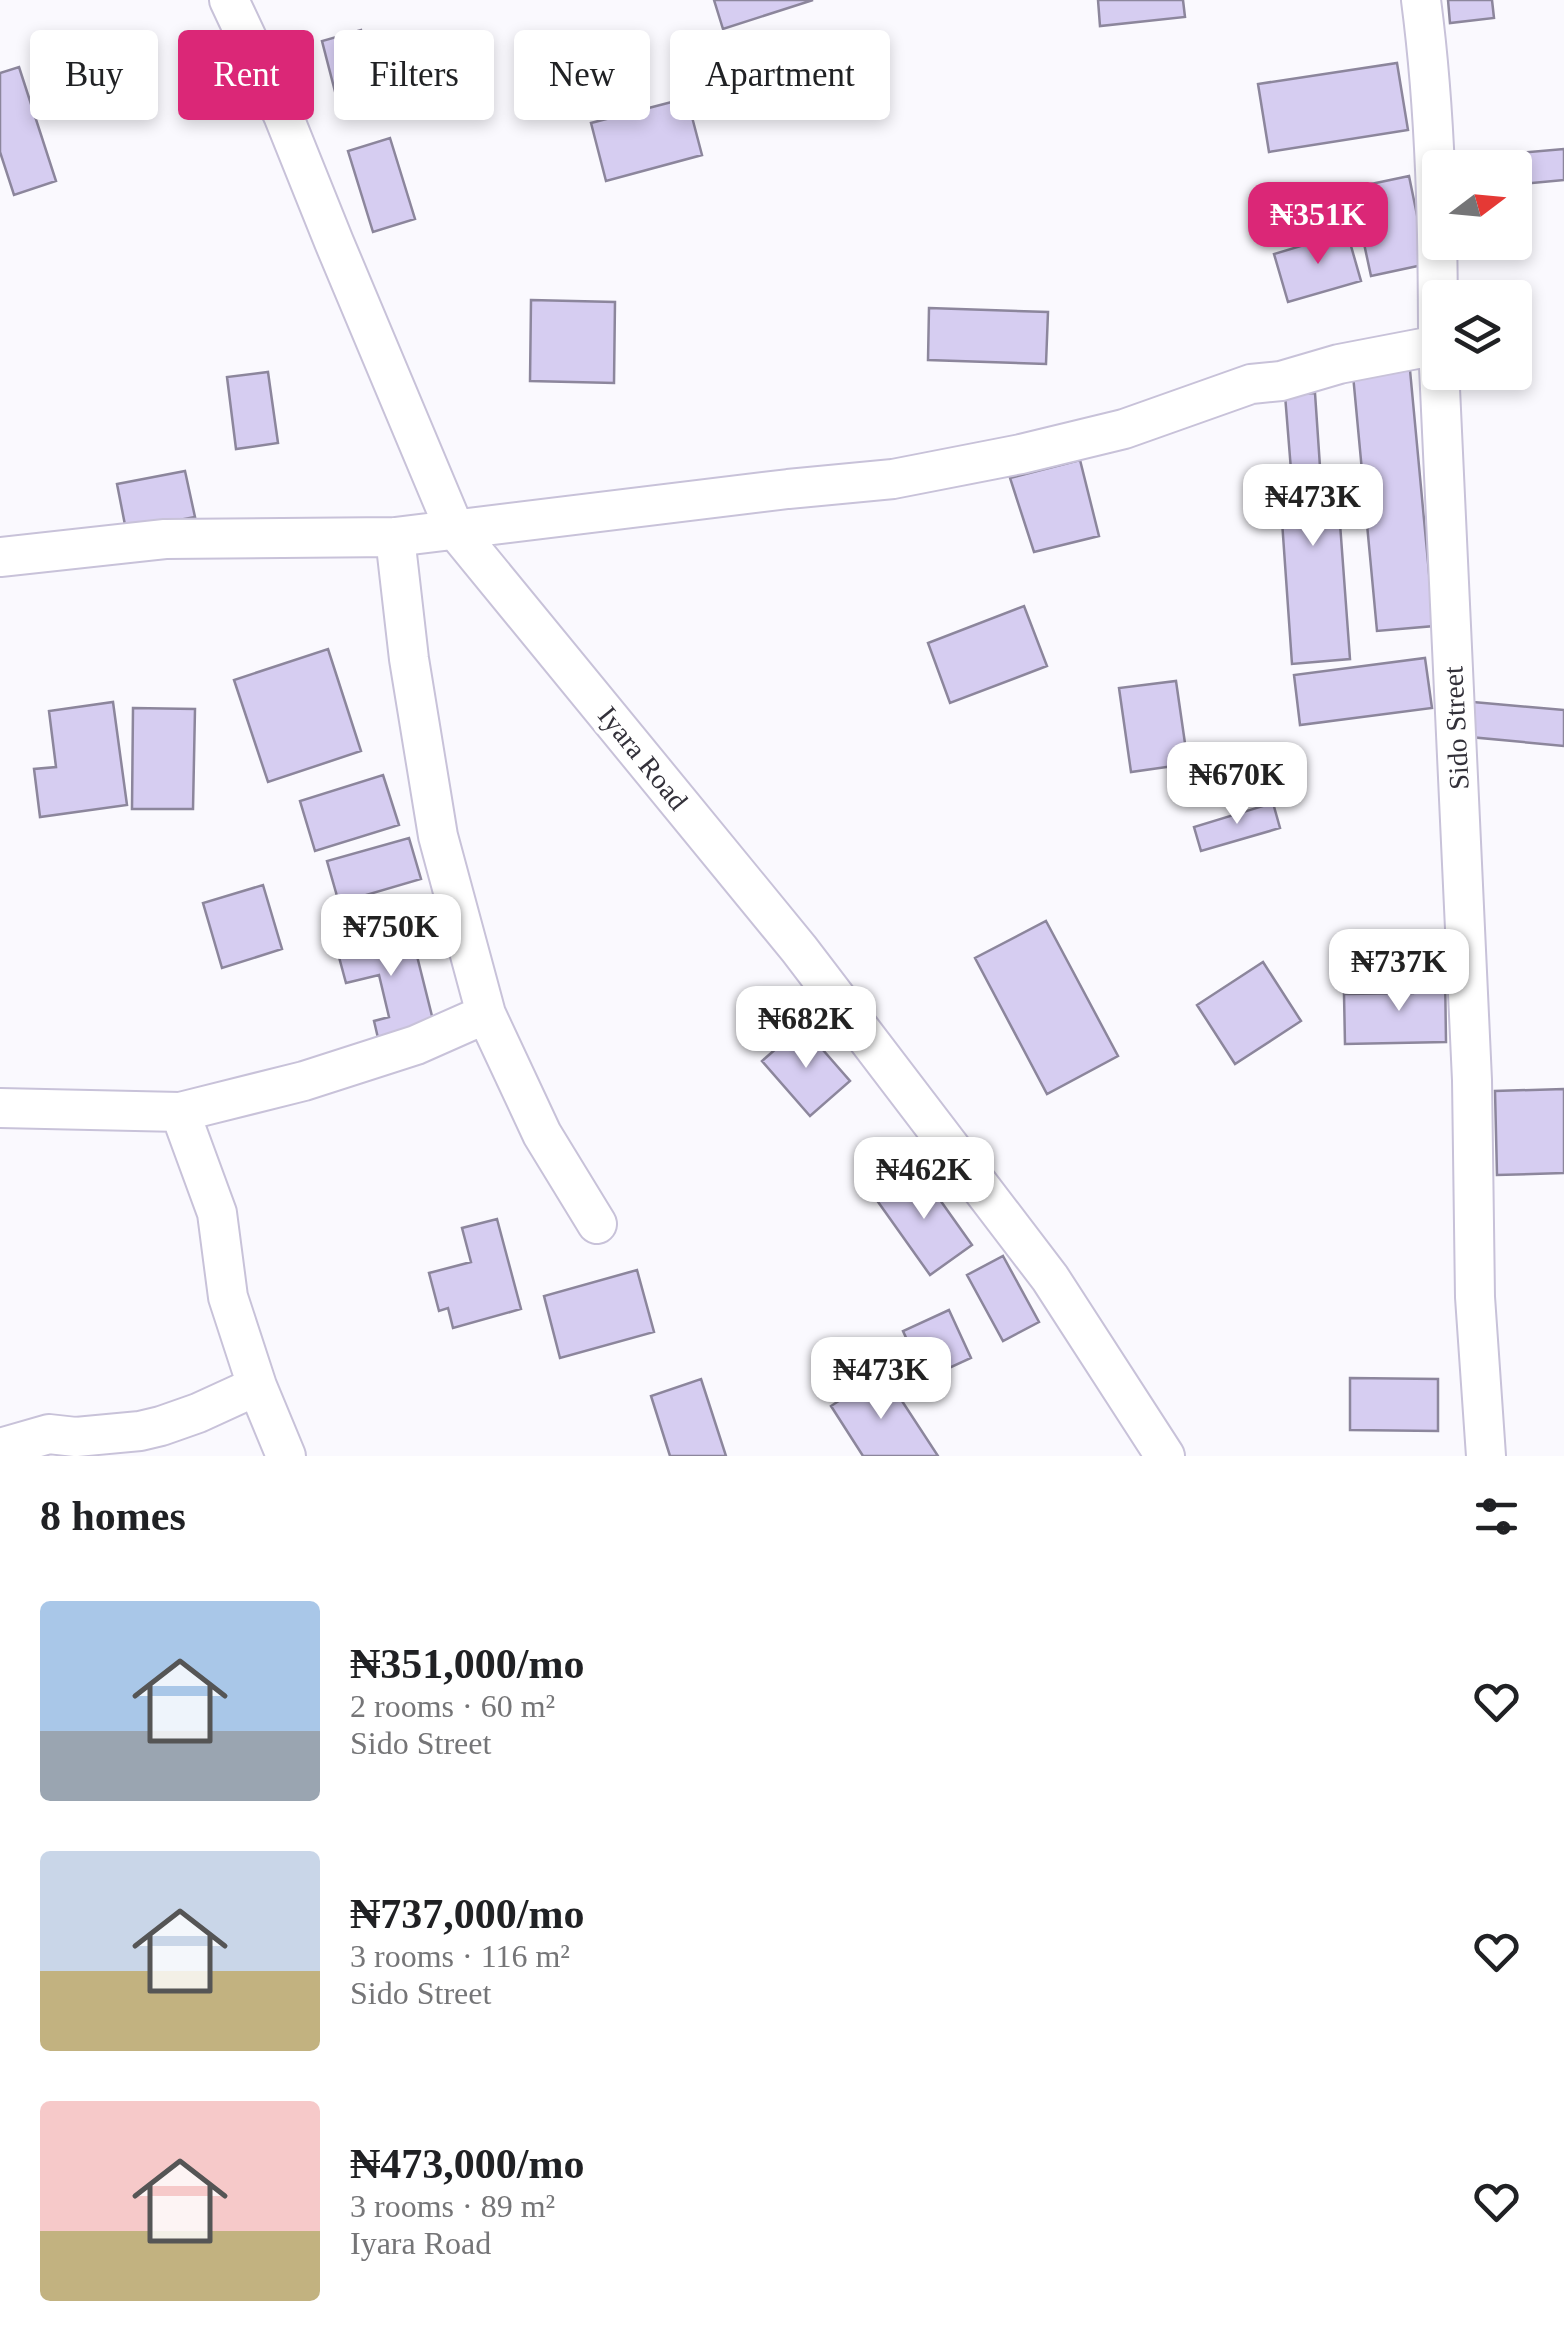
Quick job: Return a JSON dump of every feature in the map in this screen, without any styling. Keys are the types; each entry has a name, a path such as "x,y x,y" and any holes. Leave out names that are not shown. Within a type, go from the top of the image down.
{"street":[{"name":"Iyara Road","path":"229,0 283,115 454,528 799,950 1050,1278 1165,1456"},
{"name":"Sido Street","path":"1421,0 1428,55 1438,280"},
{"path":"0,557 165,539 395,538 893,479 1107,433 1251,384 1282,381 1339,364 1422,347"},
{"name":"Sido Street","path":"1440,390 1472,1080 1475,1297 1486,1456"},
{"path":"395,538 409,659 438,836 486,1014 542,1134 597,1224"},
{"path":"0,1108 180,1112 323,1075 416,1045 486,1014"},
{"path":"180,1112 217,1213 228,1298 256,1386 286,1456"},
{"path":"0,1448 49,1434 76,1437 162,1426 256,1386"}],"building":[{"path":"714,0 813,0 723,29"},
{"path":"1098,0 1183,0 1185,17 1100,26"},
{"path":"1448,0 1492,0 1494,18 1450,23"},
{"path":"334,38 334,88 322,41"},
{"path":"1397,63 1408,130 1269,152 1258,84"},
{"path":"19,67 30,101 30,120 36,120 56,181 14,195 0,152 0,73"},
{"path":"670,102 670,120 693,120 702,155 606,181 591,123 650,120 650,108"},
{"path":"390,138 415,219 373,232 348,151"},
{"path":"1564,149 1564,180 1532,183 1532,152"},
{"path":"1409,176 1422,240 1422,260 1427,264 1371,276 1352,188"},
{"path":"1347,232 1361,281 1288,302 1274,254"},
{"path":"531,300 615,302 614,383 530,381"},
{"path":"929,308 1048,312 1046,364 928,360"},
{"path":"1410,370 1434,626 1377,631 1353,375"},
{"path":"268,372 278,443 236,449 227,377"},
{"path":"1315,393 1323,511 1339,510 1350,659 1292,664 1282,521 1295,520 1285,395"},
{"path":"1080,460 1099,536 1034,552 1010,478"},
{"path":"185,471 195,517 126,530 117,484"},
{"path":"1024,606 1047,666 950,703 928,643"},
{"path":"328,649 361,751 268,782 234,680"},
{"path":"1425,658 1432,708 1300,725 1294,675"},
{"path":"1176,681 1188,764 1131,772 1119,688"},
{"path":"113,702 127,805 40,817 34,769 56,767 49,711"},
{"path":"1473,702 1564,710 1564,746 1470,737"},
{"path":"133,708 195,709 193,809 132,809"},
{"path":"383,775 399,825 315,851 300,801"},
{"path":"1273,803 1280,828 1201,851 1194,827"},
{"path":"409,838 421,879 339,903 327,861"},
{"path":"263,885 282,949 222,968 203,903"},
{"path":"1046,921 1118,1056 1047,1094 975,958"},
{"path":"410,928 434,1024 378,1038 374,1021 389,1017 379,975 346,983 336,946"},
{"path":"1263,962 1301,1021 1235,1064 1197,1005"},
{"path":"1413,972 1445,972 1446,1042 1345,1044 1344,994 1413,993"},
{"path":"802,1026 850,1081 810,1116 762,1061"},
{"path":"1564,1089 1564,1173 1497,1175 1495,1091"},
{"path":"918,1169 972,1245 930,1275 876,1199"},
{"path":"497,1219 521,1309 453,1328 448,1308 439,1311 429,1273 471,1262 462,1228"},
{"path":"1003,1256 1039,1322 1003,1341 967,1275"},
{"path":"637,1270 654,1332 560,1358 544,1296"},
{"path":"949,1310 971,1358 925,1379 903,1331"},
{"path":"883,1372 938,1456 863,1456 831,1406"},
{"path":"1350,1378 1438,1379 1438,1431 1350,1430"},
{"path":"701,1379 726,1456 670,1456 651,1396"}]}
